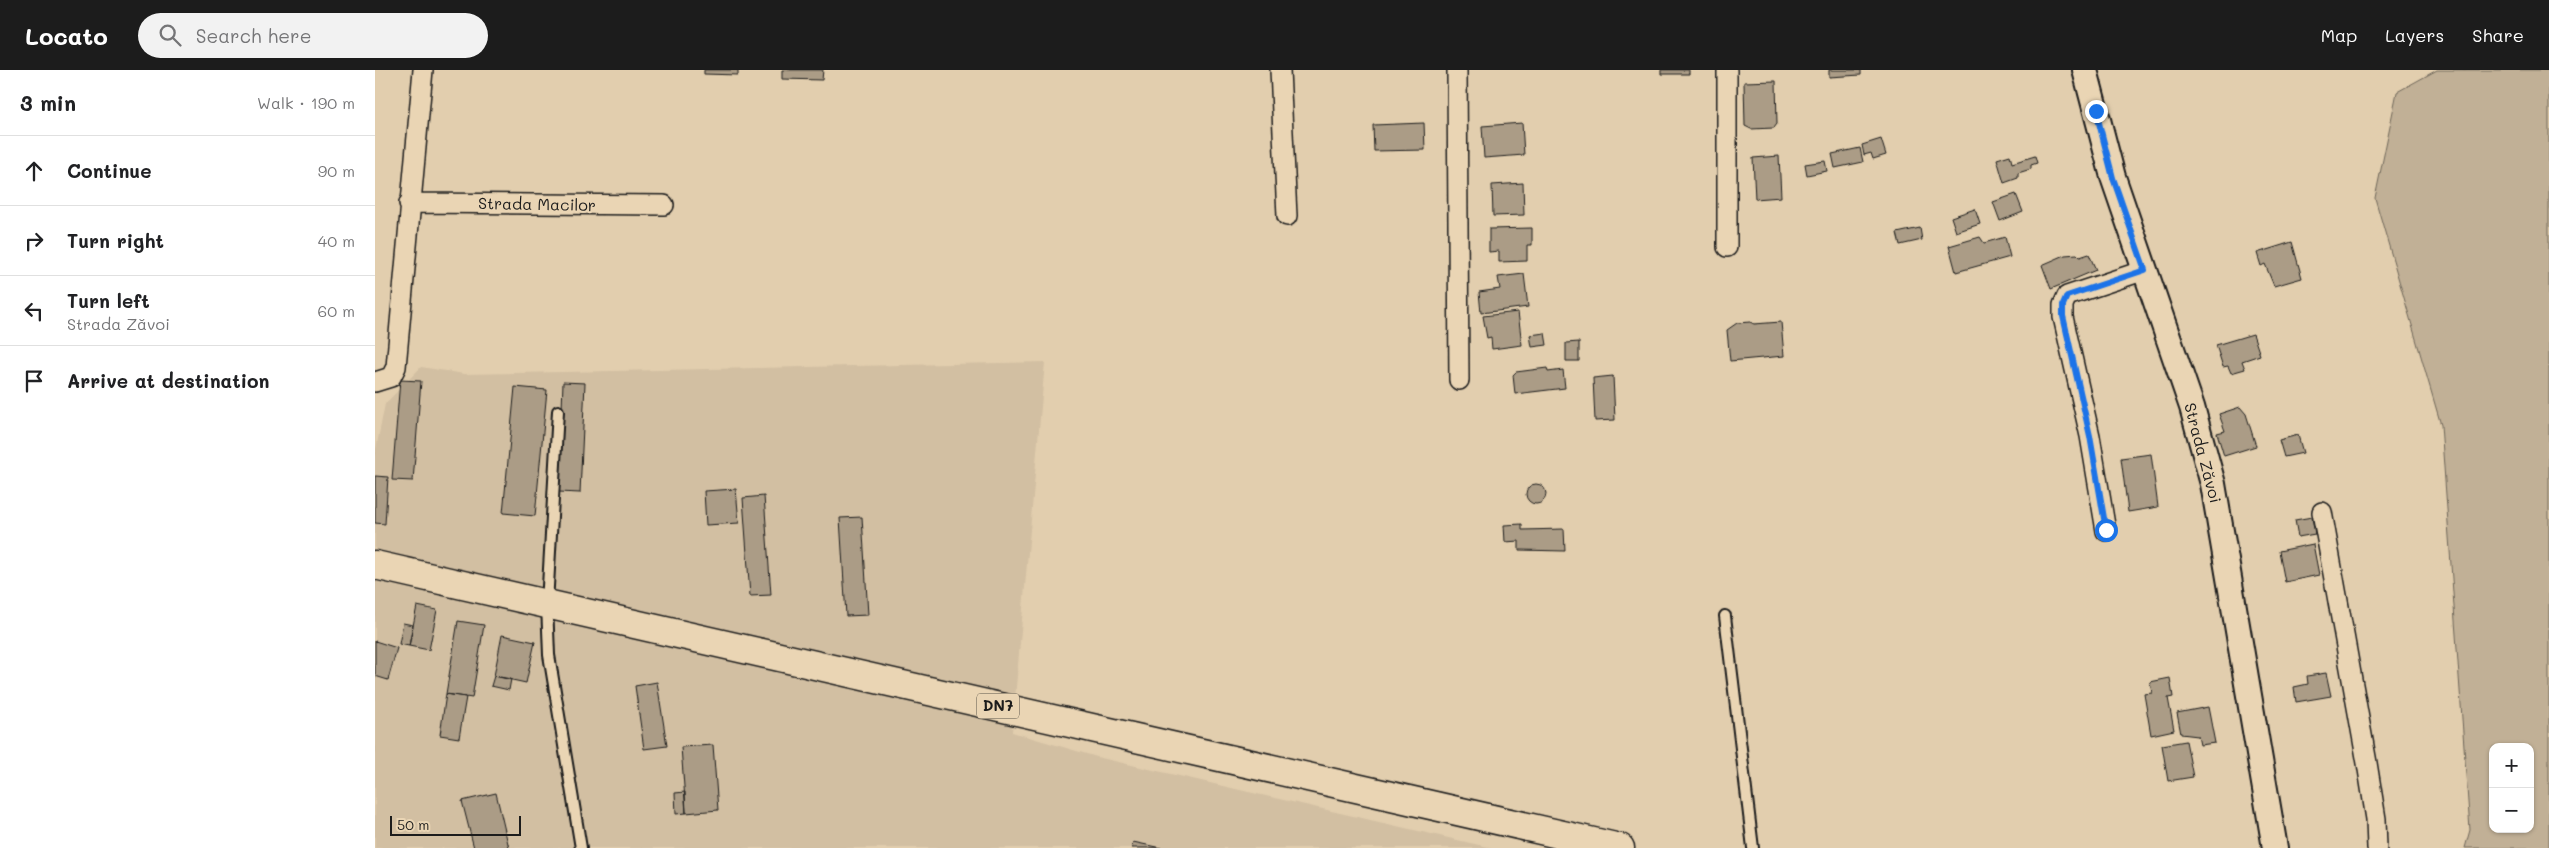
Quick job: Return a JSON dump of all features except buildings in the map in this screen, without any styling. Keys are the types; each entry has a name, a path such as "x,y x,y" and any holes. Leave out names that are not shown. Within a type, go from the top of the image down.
{"main road":[{"name":"DN7","path":"375,565 1620,848"}],"street":[{"path":"375,382 391,377 396,366 409,203 423,70"},
{"path":"1280,70 1287,216"},
{"path":"1457,70 1459,380"},
{"path":"1727,70 1727,247"},
{"name":"Strada Zăvoi","path":"2085,70 2113,178 2192,407 2213,484 2275,848"},
{"name":"Strada Macilor","path":"409,203 665,205"},
{"path":"2106,530 2090,436 2063,316 2063,305 2067,296 2145,270"},
{"path":"2322,512 2367,763 2376,819 2377,848"}],"lane":[{"path":"558,410 547,604 549,655 581,848"},
{"path":"1725,616 1753,848"}],"shaded area":[{"path":"2437,70 2549,70 2549,848 2465,848 2470,830 2441,425 2375,198 2397,92"},
{"path":"1045,362 1012,732 1097,757 1492,848 375,848 375,454 385,404 421,367 464,374"}],"route":[{"path":"2096,111 2113,178 2145,270 2073,293 2067,296 2063,305 2063,316 2090,436 2106,530"}]}
